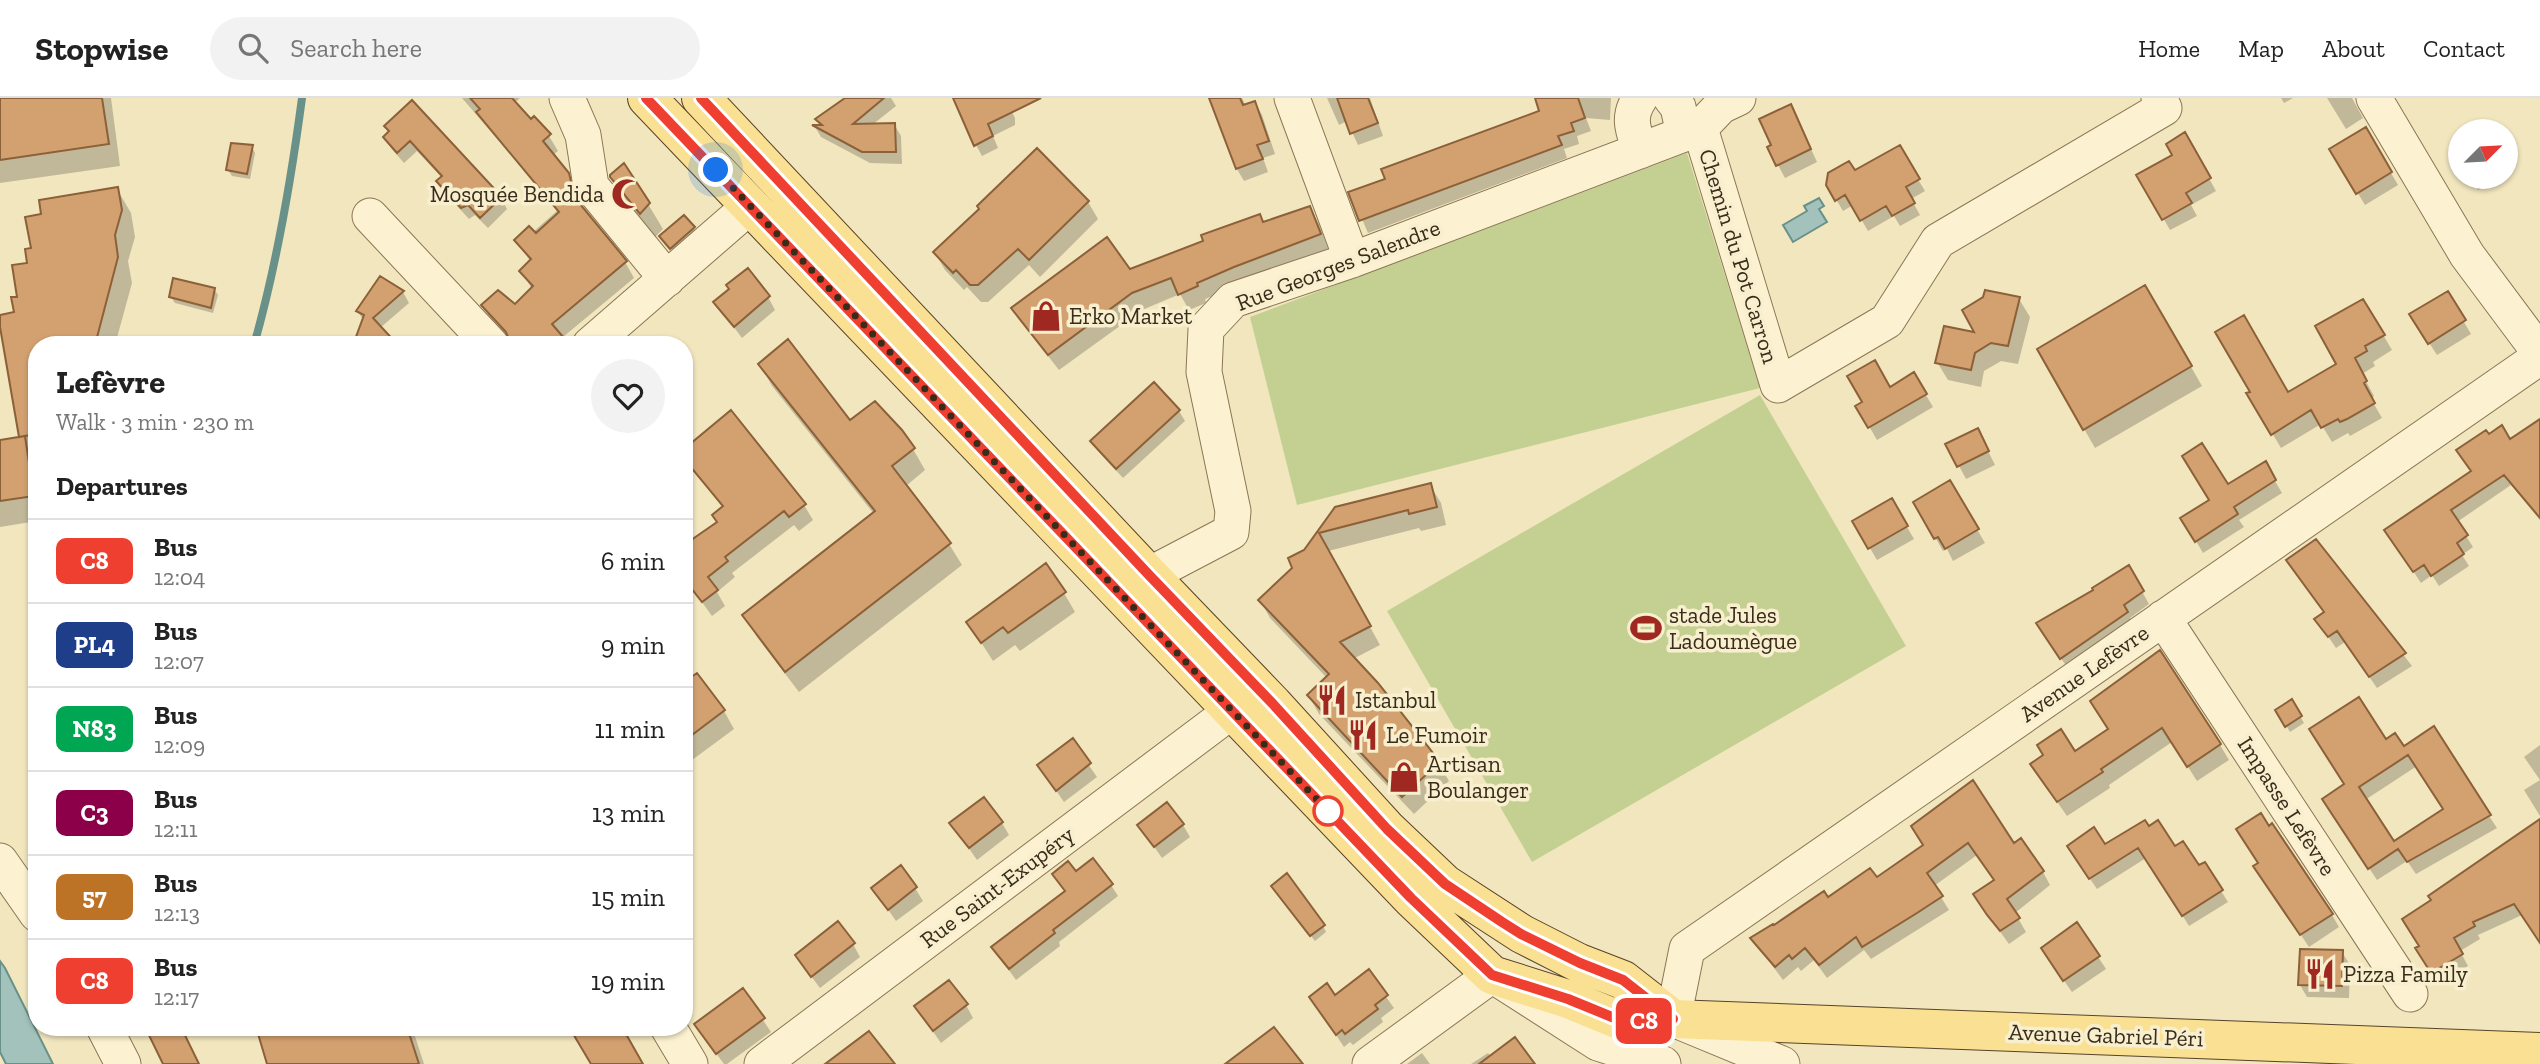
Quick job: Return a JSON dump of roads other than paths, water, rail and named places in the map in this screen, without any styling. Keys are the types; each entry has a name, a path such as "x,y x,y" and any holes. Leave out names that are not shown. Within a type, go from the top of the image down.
{"main road":[{"path":"701,98 1273,704 1387,829 1445,884 1521,934 1580,963 1623,980 1673,1019"},
{"name":"Avenue Gabriel Péri","path":"665,104 751,206 1411,898 1492,975 1568,999 1624,1022 1673,1019 2450,1056 2540,1052"},
{"path":"751,206 778,205 855,285 892,300"}],"street":[{"path":"567,98 583,135 591,186 667,279"},
{"path":"1292,98 1352,260"},
{"path":"1640,98 1633,109 1631,123 1640,151"},
{"path":"1671,98 1692,131 1721,106 1738,98"},
{"name":"Chemin du Pot Carron","path":"1692,131 1778,385 1887,321 1938,241 2164,108 2159,98"},
{"path":"2374,98 2467,255 2540,355"},
{"name":"Rue Georges Salendre","path":"1149,575 1231,532 1233,511 1204,372 1206,329 1233,300 1352,260 1692,131"},
{"path":"600,336 751,206"},
{"path":"370,216 483,336"},
{"name":"Avenue Lefèvre","path":"1673,1019 1687,949 2540,355"},
{"name":"Impasse Lefèvre","path":"2163,618 2410,994"},
{"name":"Rue Saint-Exupéry","path":"762,1064 1233,710"},
{"path":"0,861 28,901"},
{"path":"1370,1064 1492,975 1598,1042 1663,1064"},
{"path":"1673,1019 1734,1064"},
{"path":"1673,1019 1782,1064"},
{"path":"109,1036 123,1064"},
{"path":"673,1036 690,1064"}],"water":[{"path":"1819,198 1824,206 1819,209 1827,222 1793,242 1783,225 1807,211 1804,206"},
{"path":"0,961 28,1014 28,1036 39,1036 53,1064 6,1064 0,1052"}],"waterway":[{"path":"256,336 282,222 302,98"}],"place":[{"name":"Mosquée Bendida","path":"627,194"},
{"name":"Erko Market","path":"1046,316"},
{"name":"stade Jules Ladoumègue","path":"1646,628"},
{"name":"Istanbul","path":"1332,700"},
{"name":"Le Fumoir","path":"1363,735"},
{"name":"Artisan Boulanger","path":"1404,777"},
{"name":"Pizza Family","path":"2320,974"}]}
